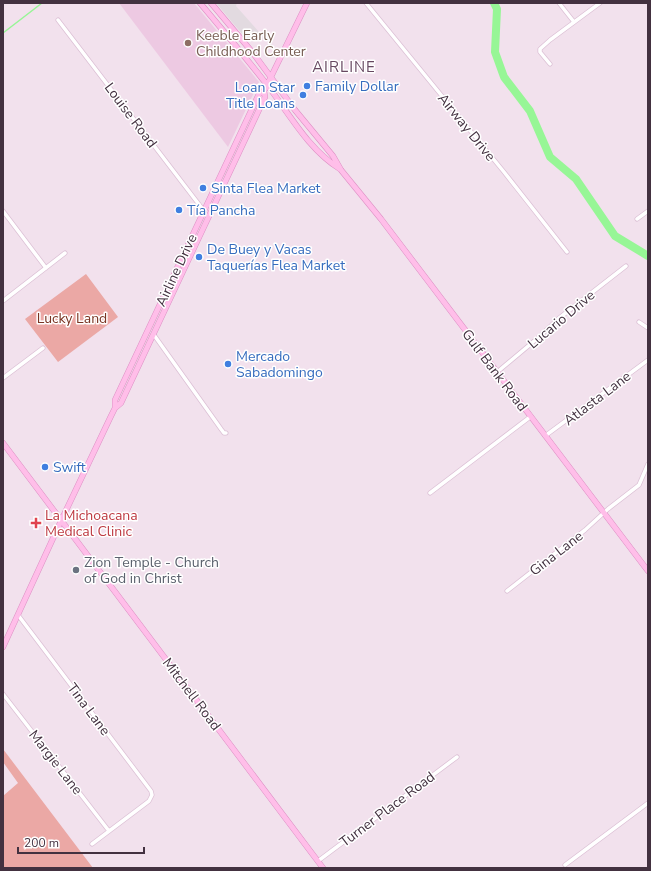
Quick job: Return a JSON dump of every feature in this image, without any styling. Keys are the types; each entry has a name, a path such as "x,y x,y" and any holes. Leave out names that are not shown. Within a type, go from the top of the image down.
{"main road":[{"name":"Gulf Bank Road","path":"200,3 267,85 303,133 327,161 341,170"},
{"name":"Gulf Bank Road","path":"211,3 253,53 333,156 341,170 381,219 496,373 546,436 648,571"},
{"name":"Airline Drive","path":"115,408 115,400 259,94 264,91 307,3"},
{"name":"Airline Drive","path":"3,647 115,408 121,403 154,335 265,97 264,91"},
{"path":"144,338 154,335"},
{"name":"Mitchell Road","path":"3,443 323,868"}],"street":[{"name":"Airway Drive","path":"366,3 504,172 566,252"},
{"path":"559,3 574,22"},
{"path":"550,64 540,52 540,49 600,3"},
{"name":"Louise Road","path":"58,20 204,211"},
{"path":"3,211 46,268"},
{"path":"637,220 648,211"},
{"path":"3,301 65,253"},
{"name":"Lucario Drive","path":"496,373 558,319 626,266"},
{"path":"639,322 648,328"},
{"path":"154,335 221,429 224,433 226,433"},
{"path":"3,378 43,348"},
{"name":"Atlasta Lane","path":"546,436 648,360"},
{"path":"430,493 530,417"},
{"name":"Gina Lane","path":"507,591 586,530 604,513 639,485 648,464"},
{"name":"Tina Lane","path":"18,615 151,791 152,795 146,804 109,831"},
{"name":"Margie Lane","path":"3,694 109,831"},
{"name":"Turner Place Road","path":"318,862 457,757"},
{"path":"565,865 648,803"},
{"path":"92,844 109,831"}],"shaded area":[{"name":"Keeble Early Childhood Center","path":"119,3 194,3 259,82 228,147"},
{"path":"216,3 237,3 236,6 259,32 248,41"}],"green space":[{"name":"Lucky Land","path":"86,274 118,317 58,362 25,319"},
{"path":"3,749 93,868 3,868 3,796 18,783 3,762"}],"waterway":[{"path":"3,33 42,3"},
{"path":"494,3 497,9 495,52 504,77 530,111 550,157 576,179 615,236 648,256"}],"place":[{"name":"Keeble Early Childhood Center","path":"188,43"},
{"name":"Family Dollar","path":"307,86"},
{"name":"Loan Star Title Loans","path":"303,95"},
{"name":"Sinta Flea Market","path":"203,188"},
{"name":"Tía Pancha","path":"179,210"},
{"name":"De Buey y Vacas Taquerías Flea Market","path":"199,257"},
{"name":"Mercado Sabadomingo","path":"228,364"},
{"name":"Swift","path":"45,467"},
{"name":"La Michoacana Medical Clinic","path":"36,523"},
{"name":"Zion Temple - Church of God in Christ","path":"76,570"}],"district":[{"name":"AIRLINE","path":"344,67"}]}
